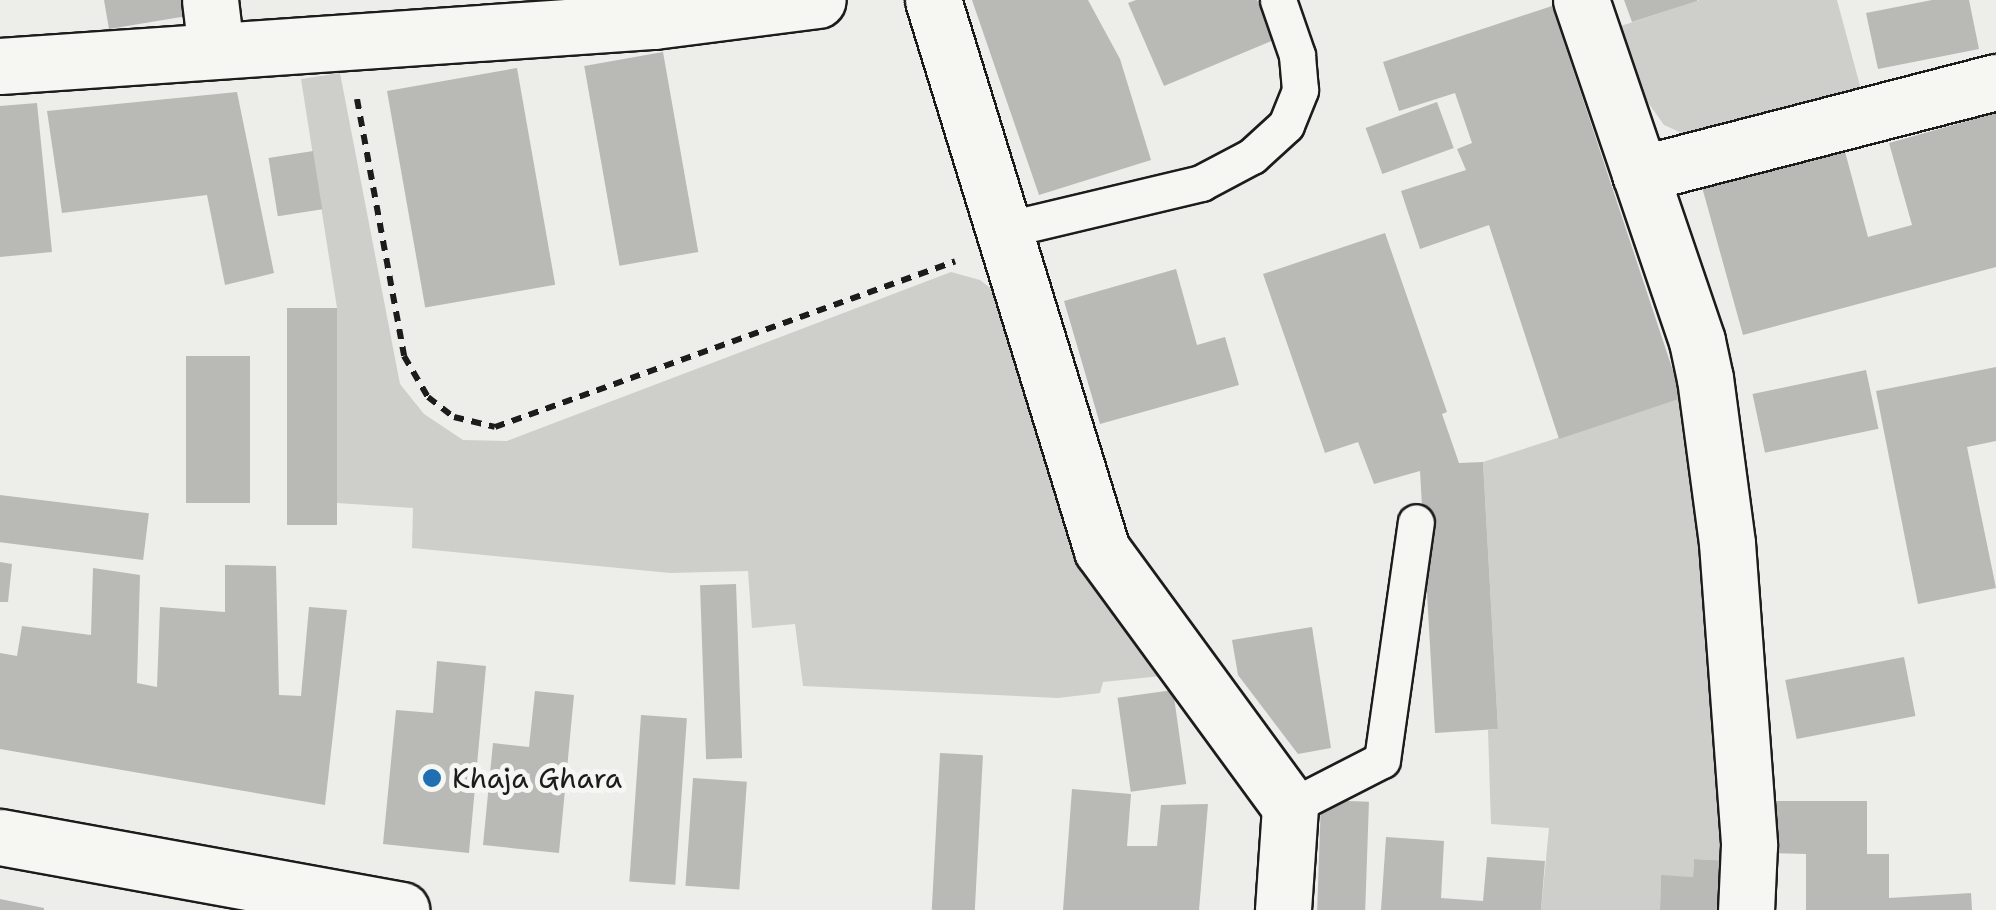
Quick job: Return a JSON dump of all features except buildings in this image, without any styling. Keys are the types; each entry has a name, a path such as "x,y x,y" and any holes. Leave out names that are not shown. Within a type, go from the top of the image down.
{"street":[{"path":"0,66 213,25 347,41 654,20 818,0"},
{"path":"932,0 1102,550 1290,808 1284,910"},
{"path":"1581,0 1706,378 1727,543 1749,845 1746,910"},
{"path":"1640,174 1996,82"},
{"path":"0,837 401,910"}],"lane":[{"path":"1006,236 1201,183 1252,156 1286,125 1300,90 1298,55 1278,0"},
{"path":"1290,808 1382,760 1416,522"}],"path":[{"path":"347,41 404,356 428,397 454,417 495,426 1006,236"}],"shaded area":[{"path":"1699,0 1837,0 1863,97 1715,138 1684,134 1664,125 1637,87 1618,27"},
{"path":"340,73 400,384 424,414 463,440 507,441 951,272 980,280 1007,301 1161,676 1103,682 1100,693 1058,698 803,686 795,624 752,628 748,571 670,573 412,548 413,508 337,503 337,308 301,79"},
{"path":"1682,398 1697,454 1733,861 1694,859 1693,877 1661,876 1660,910 1541,910 1549,828 1491,824 1488,730 1498,729 1483,462"}],"place":[{"name":"Khaja Ghara","path":"432,778"}]}
